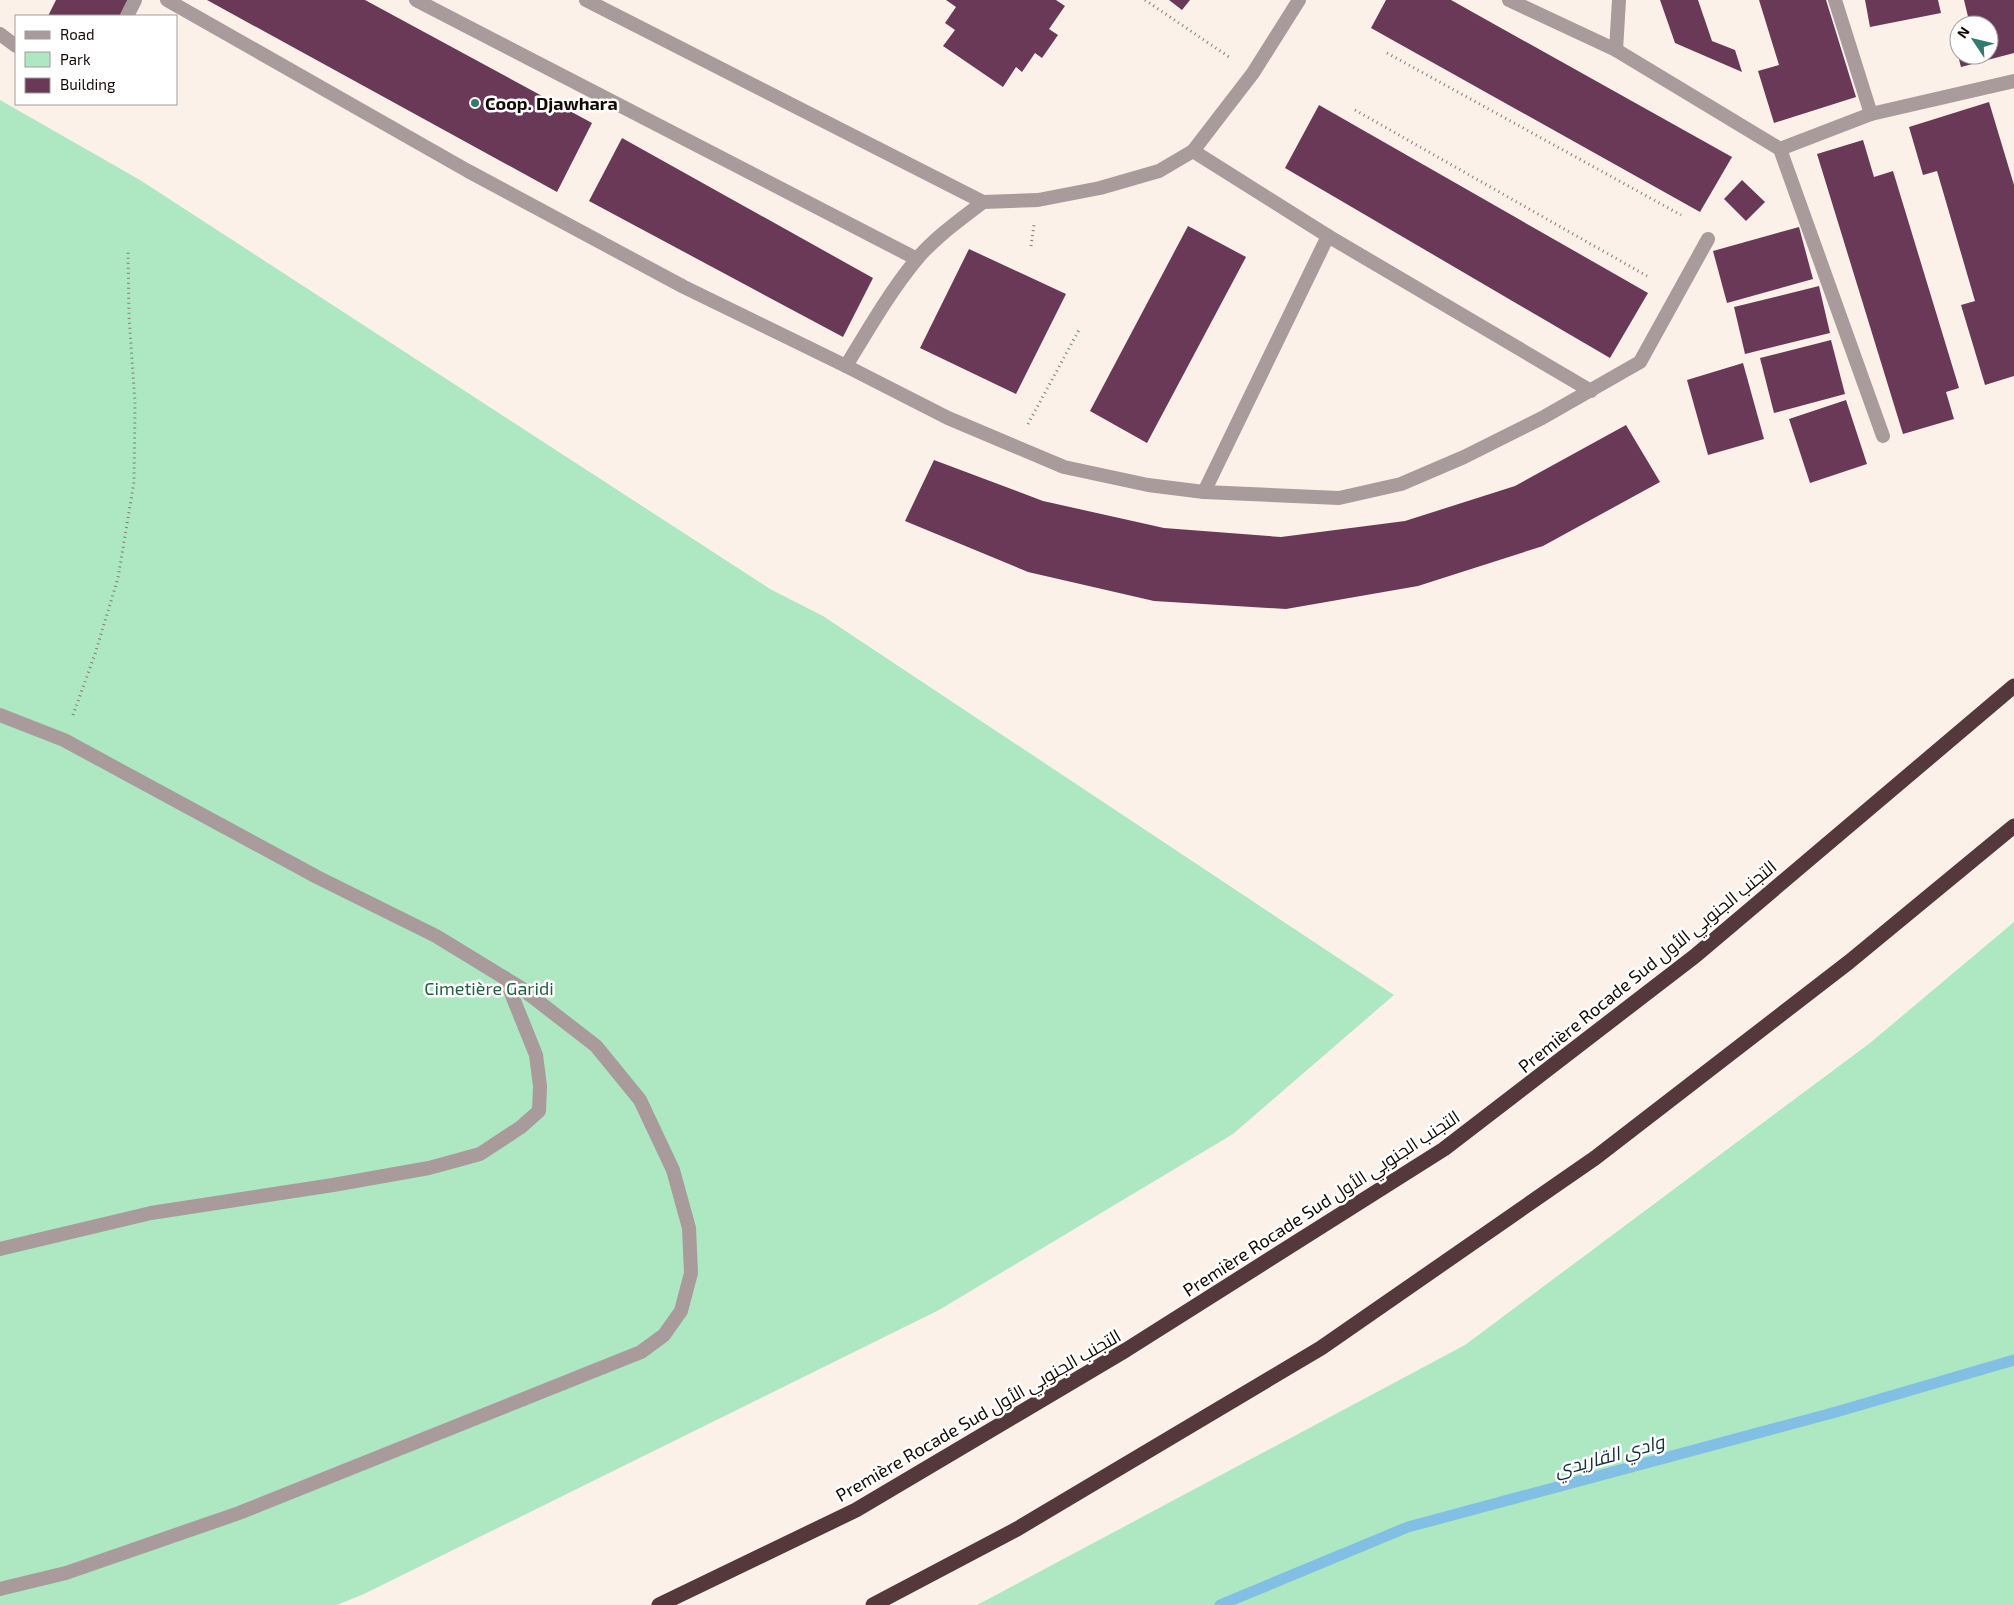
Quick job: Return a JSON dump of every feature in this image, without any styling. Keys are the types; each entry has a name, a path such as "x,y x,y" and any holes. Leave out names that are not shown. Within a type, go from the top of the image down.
{"highway":[{"name":"Première Rocade Sud التجنب الجنوبي الأول","path":"659,1605 856,1510 1126,1350 1444,1149 1695,956 2014,686"},
{"path":"873,1605 1017,1529 1321,1348 1594,1158 1849,962 2014,826"}],"street":[{"path":"128,15 135,0"},
{"path":"167,0 468,171 676,283 948,418 1064,467 1148,485 1204,492 1339,498 1401,484 1464,457 1542,418 1640,362 1708,240"},
{"path":"416,0 917,259"},
{"path":"586,0 983,202 1038,200 1100,188 1160,171 1192,151 1253,73 1299,0"},
{"path":"1509,0 1616,50 1780,149 1883,436"},
{"path":"1616,50 1618,0"},
{"path":"1835,0 1871,114"},
{"path":"0,34 15,45"},
{"path":"1780,149 1871,114 2014,82"},
{"path":"1192,151 1328,236 1591,391"},
{"path":"846,366 876,318 917,259 983,202"},
{"path":"1204,492 1328,236"},
{"path":"0,715 64,740 317,878 436,936 505,978 596,1046 640,1100 673,1170 689,1228 691,1273 681,1311 664,1334 641,1352 239,1513 66,1572 0,1588"},
{"path":"0,1249 151,1213 429,1168 480,1154 522,1127 539,1111 540,1086 536,1055 505,978"}],"path":[{"path":"1146,0 1253,73"},
{"path":"1387,53 1680,215"},
{"path":"1354,110 1647,276"},
{"path":"64,740 95,654 118,578 134,482 135,403 129,316 128,249"},
{"path":"1016,447 1080,328"}],"green space":[{"name":"Cimetière Garidi","path":"0,100 140,180 770,589 823,616 1394,995 1233,1134 939,1310 364,1594 337,1605 0,1605"},
{"path":"2014,922 2014,1605 977,1605 1465,1345 1870,1043"}],"building":[{"path":"56,0 129,0 122,15 48,15"},
{"name":"Coop. Djawhara","path":"207,0 365,0 592,123 557,192"},
{"path":"946,0 1056,0 1065,6 1049,29 1058,35 1042,58 1035,53 1022,72 1016,67 1003,87 943,46 955,30 945,23 956,7"},
{"path":"1169,0 1190,0 1182,10"},
{"path":"1386,0 1451,0 1732,157 1700,212 1371,28"},
{"path":"1660,0 1698,0 1712,41 1735,50 1742,72 1675,43"},
{"path":"1759,0 1826,0 1856,97 1774,123 1758,71 1779,65"},
{"path":"1865,0 1938,0 1941,13 1870,27"},
{"path":"1964,0 2014,0 2014,53 1999,57 1999,15 1968,15"},
{"path":"1989,102 2014,185 2014,376 1985,385 1961,305 1975,301 1937,171 1923,175 1909,127"},
{"path":"1319,105 1648,293 1610,358 1285,168"},
{"path":"622,138 873,278 843,337 589,201"},
{"path":"1863,140 1874,177 1893,171 1959,388 1946,392 1954,419 1903,434 1817,154"},
{"path":"1742,180 1765,202 1746,221 1724,199"},
{"path":"1188,226 1246,257 1147,443 1090,411"},
{"path":"1799,227 1813,279 1727,303 1713,251"},
{"path":"969,249 1066,294 1016,394 920,348"},
{"path":"1819,286 1830,333 1745,354 1734,307"},
{"path":"1831,340 1845,394 1774,413 1760,358"},
{"path":"1743,363 1764,439 1708,455 1687,380"},
{"path":"1846,400 1867,464 1810,483 1789,419"},
{"path":"1626,425 1660,482 1543,546 1418,586 1286,609 1154,601 1028,572 905,521 934,460 1043,501 1164,528 1281,537 1405,521 1515,486"}],"waterway":[{"name":"وادي القاريدي","path":"1220,1605 1408,1527 1836,1412 2014,1360"}],"place":[{"name":"Coop. Djawhara","path":"475,103"}]}
